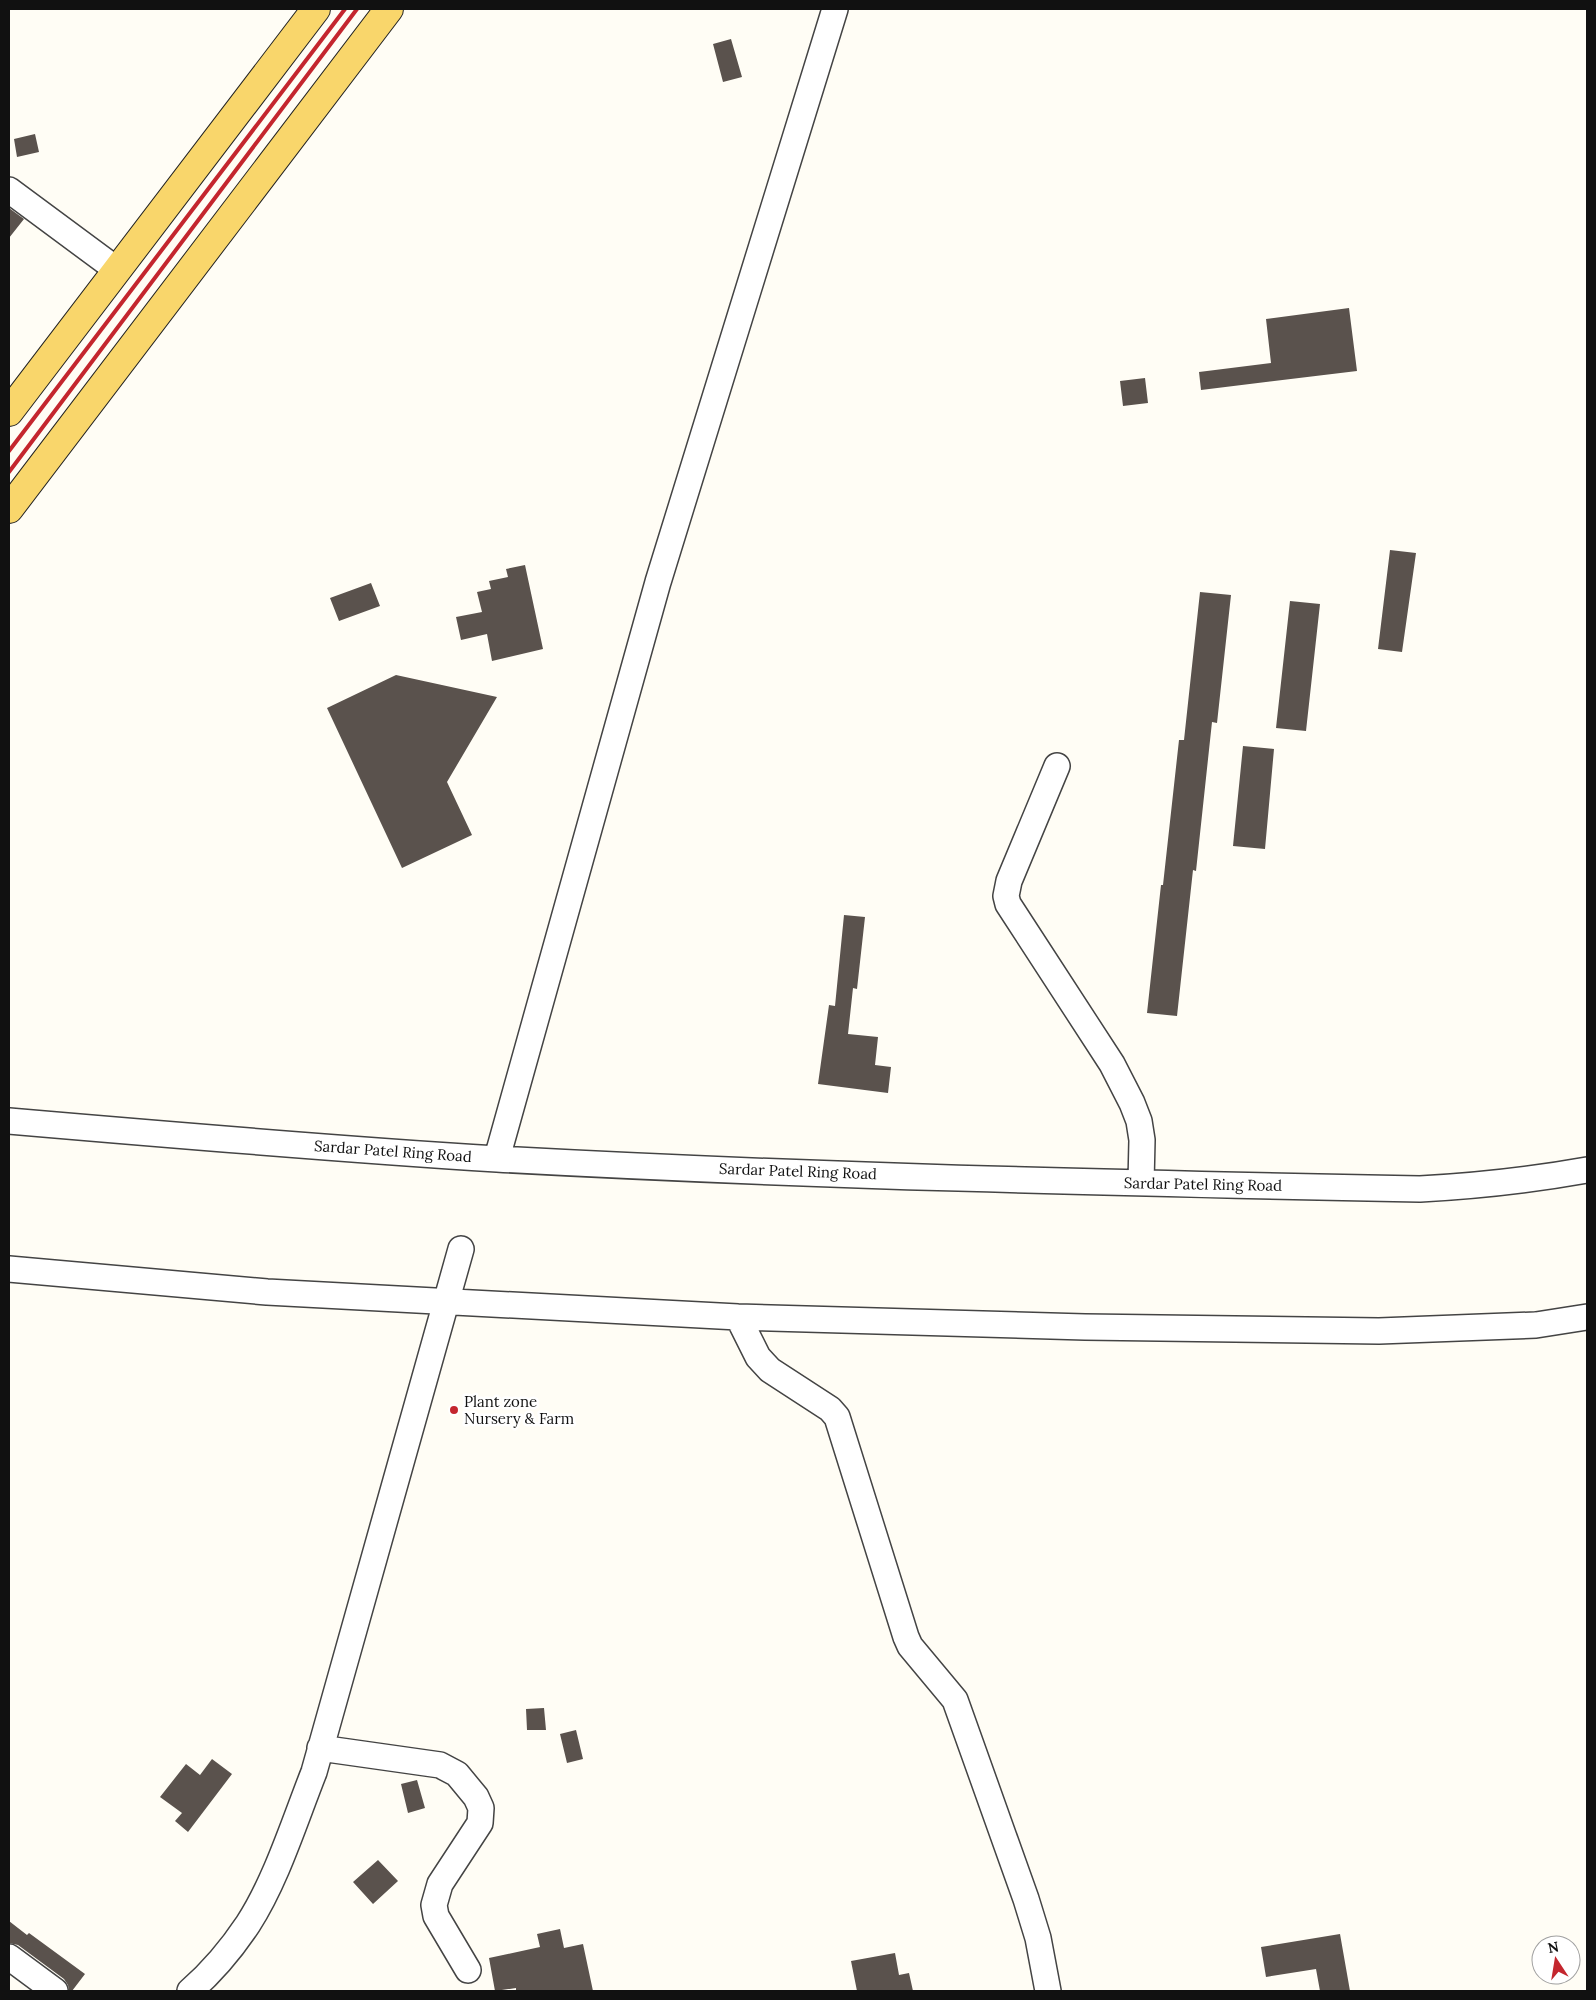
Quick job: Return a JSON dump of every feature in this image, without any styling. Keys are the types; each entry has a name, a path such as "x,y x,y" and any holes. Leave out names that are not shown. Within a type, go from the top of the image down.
{"main road":[{"path":"9,412 316,9"},
{"path":"9,509 389,9"}],"street":[{"path":"497,1158 658,582 835,9"},
{"path":"9,190 117,270"},
{"path":"1057,766 1009,881 1006,896 1008,904 1112,1064 1132,1103 1139,1121 1142,1140 1141,1183"},
{"name":"Sardar Patel Ring Road","path":"9,1121 200,1138 497,1158 1030,1181 1420,1189 1539,1179 1587,1170"},
{"path":"190,1991 205,1978 248,1924 282,1855 314,1772 461,1249"},
{"path":"9,1269 267,1292 738,1317 1085,1327 1379,1331 1536,1325 1587,1317"},
{"path":"738,1317 758,1357 770,1370 830,1409 837,1418 910,1646 955,1700 1026,1899 1038,1938 1048,1991"},
{"path":"320,1748 440,1766 457,1774 476,1797 481,1808 480,1823 440,1884 434,1905 436,1916 468,1970"},
{"path":"9,1957 55,1991"}],"building":[{"path":"731,39 742,77 723,82 713,44"},
{"path":"35,134 39,152 17,157 14,139"},
{"path":"9,208 24,219 9,238"},
{"path":"1349,308 1357,371 1201,390 1199,372 1271,363 1266,319"},
{"path":"1145,378 1148,403 1123,406 1120,381"},
{"path":"1390,550 1416,553 1402,652 1378,649"},
{"path":"525,565 543,649 492,661 487,634 461,640 456,617 482,612 477,592 491,589 489,581 508,577 506,569"},
{"path":"371,583 380,606 339,621 330,598"},
{"path":"1200,592 1231,595 1217,723 1212,722 1196,871 1193,870 1177,1016 1147,1013 1179,740 1184,740"},
{"path":"1290,601 1320,604 1306,731 1276,728"},
{"path":"396,675 497,697 447,782 472,835 402,868 327,708"},
{"path":"1243,746 1274,749 1265,849 1233,846"},
{"path":"844,915 865,917 857,989 853,988 848,1034 878,1037 875,1065 891,1067 888,1093 818,1084 829,1005 835,1006"},
{"path":"544,1708 546,1730 527,1730 526,1709"},
{"path":"576,1730 583,1759 567,1763 560,1734"},
{"path":"212,1759 232,1774 188,1832 175,1821 182,1813 160,1797 186,1764 200,1775"},
{"path":"417,1780 425,1808 408,1813 401,1784"},
{"path":"378,1860 398,1881 373,1904 353,1882"},
{"path":"9,1921 27,1935 29,1933 85,1974 72,1991 69,1991 64,1979 18,1945 9,1943"},
{"path":"560,1929 564,1948 583,1944 593,1991 516,1991 516,1988 495,1991 489,1958 540,1947 537,1934"},
{"path":"1340,1934 1350,1991 1320,1991 1316,1969 1266,1977 1261,1947"},
{"path":"895,1953 899,1975 909,1973 913,1991 857,1991 851,1961"}],"railway":[{"path":"9,451 345,9"},
{"path":"9,472 357,9"}],"place":[{"name":"Plant zone Nursery & Farm","path":"454,1410"}]}
